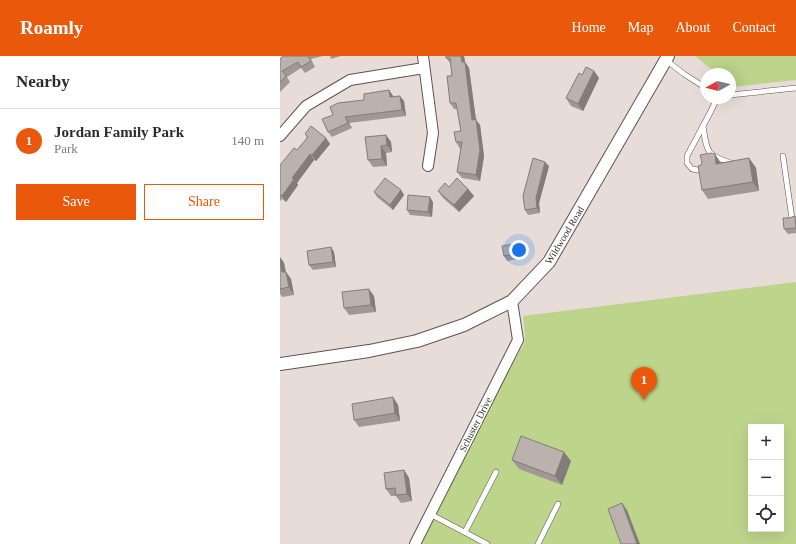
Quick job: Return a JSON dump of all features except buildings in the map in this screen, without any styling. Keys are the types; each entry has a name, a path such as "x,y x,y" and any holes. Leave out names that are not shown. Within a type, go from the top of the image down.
{"street":[{"path":"423,56 433,133 428,166"},
{"name":"Wildwood Road","path":"280,364 369,351 417,341 464,326 512,301 549,262 665,57"},
{"path":"280,136 306,106 350,80 424,68"},
{"name":"Schuster Drive","path":"415,544 518,340 512,301"}],"lane":[{"path":"665,57 684,74 700,84"},
{"path":"736,94 796,88"},
{"path":"705,171 696,171 692,169 686,156 714,104"},
{"path":"703,126 705,142 709,152 714,157 731,163"},
{"path":"783,156 792,219"},
{"path":"465,532 496,472"},
{"path":"538,544 558,504"},
{"path":"430,514 487,544"}],"green space":[{"path":"695,56 796,56 796,80 736,87 736,68 710,68"},
{"path":"796,282 796,544 420,544 506,373 524,344 525,337 523,316"}],"place":[{"name":"Jordan Family Park","path":"644,400"}]}
